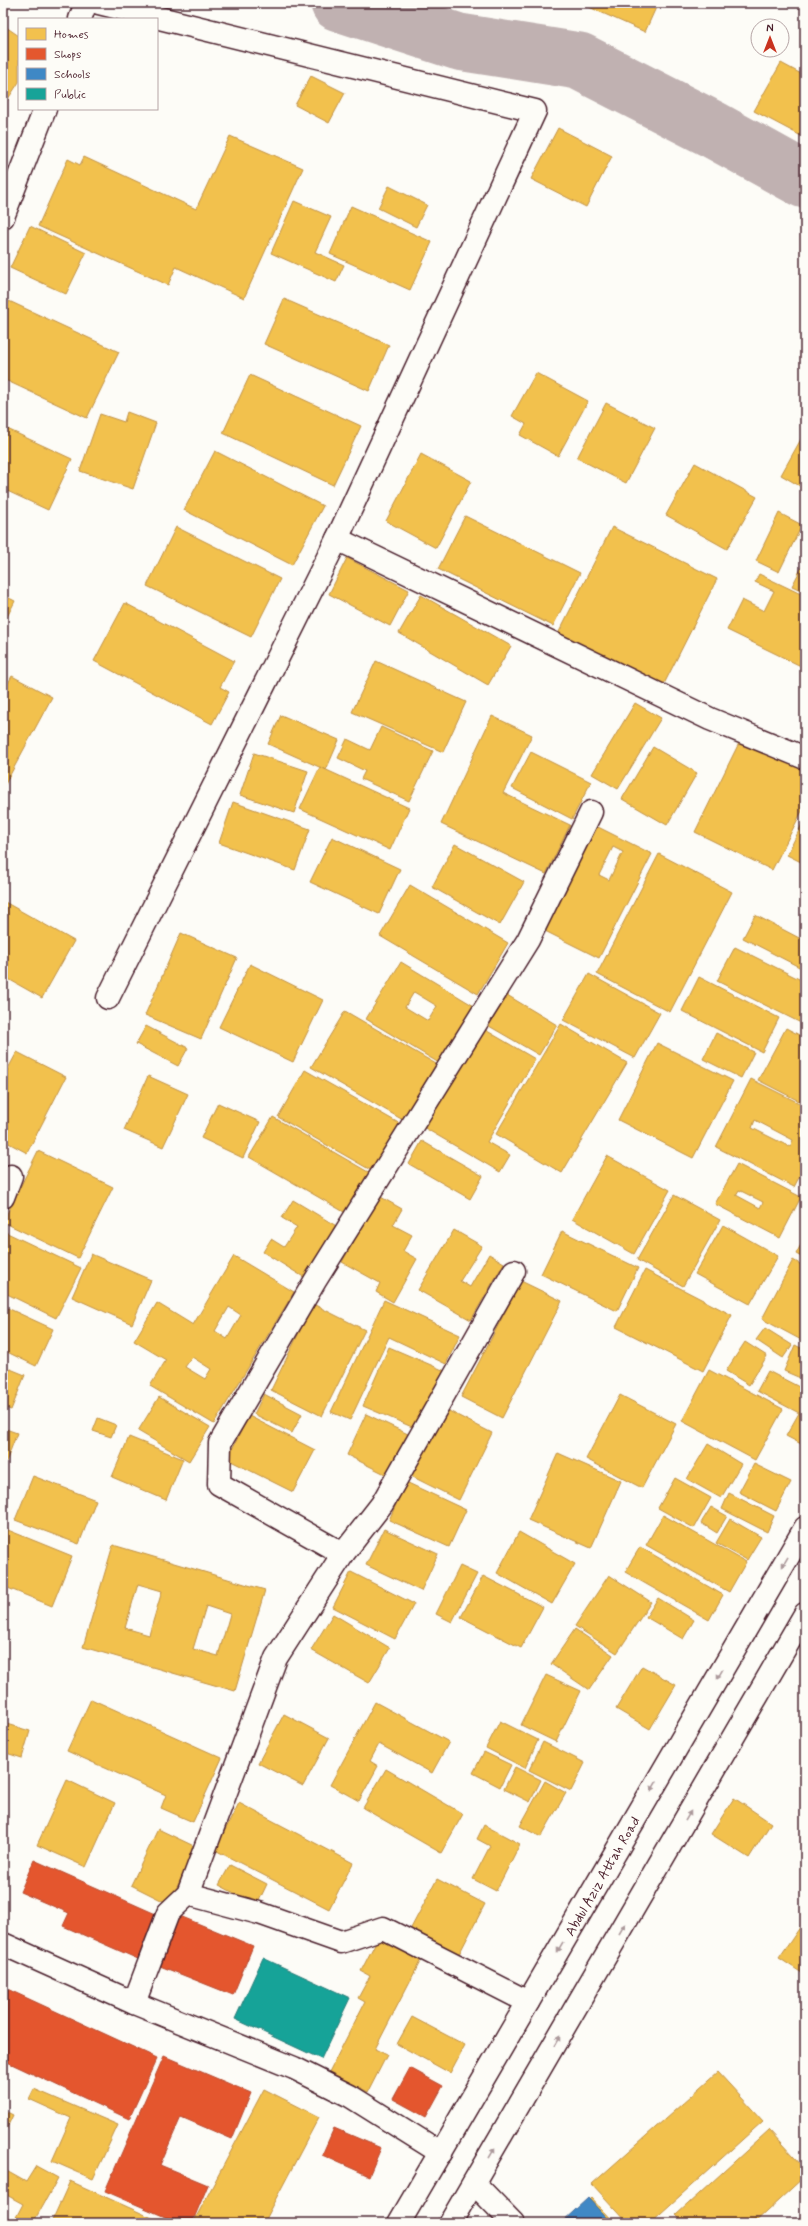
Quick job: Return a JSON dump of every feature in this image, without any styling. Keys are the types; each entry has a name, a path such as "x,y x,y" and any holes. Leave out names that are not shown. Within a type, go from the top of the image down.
{"main road":[{"path":"80,18 86,3"},
{"path":"99,3 535,111 337,539 108,998"},
{"path":"3,217 45,110"},
{"path":"337,539 710,719 805,758"},
{"path":"343,1554 219,1484 220,1443 315,1281 528,940 591,812"},
{"path":"3,1197 11,1176"},
{"path":"134,2003 168,1912 188,1894 276,1658 343,1554 382,1504 514,1271"},
{"name":"Abdul Aziz Attah Road","path":"399,2223 805,1528"},
{"path":"450,2223 805,1614"},
{"path":"188,1894 259,1912 340,1942 382,1928 528,2002"},
{"path":"3,1944 134,2003 294,2068 350,2096 441,2153"},
{"path":"474,2183 513,2223"}],"building: Homes":[{"path":"580,3 658,3 645,32"},
{"path":"3,25 18,35 18,84 6,102 3,100"},
{"path":"781,63 805,76 805,138 754,111"},
{"path":"311,76 345,93 329,123 295,105"},
{"path":"558,128 612,156 586,207 531,179"},
{"path":"230,136 303,168 244,298 176,267 168,285 38,226 68,159 80,165 84,157 196,209"},
{"path":"389,186 427,205 416,227 378,208"},
{"path":"294,201 331,217 315,252 344,265 336,282 271,253"},
{"path":"351,206 432,242 410,290 330,254"},
{"path":"30,226 86,253 66,294 10,268"},
{"path":"284,299 389,345 369,391 264,344"},
{"path":"9,301 119,352 87,418 3,379 3,314"},
{"path":"536,373 588,401 558,456 520,435 526,424 512,416"},
{"path":"250,375 361,426 333,485 223,433"},
{"path":"606,403 655,428 626,483 577,458"},
{"path":"127,412 156,423 133,489 80,471 100,414 124,422"},
{"path":"3,427 72,459 48,510 3,489"},
{"path":"805,432 805,489 781,475"},
{"path":"215,451 323,506 292,565 184,510"},
{"path":"421,454 471,481 436,548 386,521"},
{"path":"695,463 757,497 727,549 666,515"},
{"path":"779,513 802,525 779,572 756,561"},
{"path":"465,516 580,573 553,626 438,569"},
{"path":"176,527 280,579 251,637 147,586"},
{"path":"612,527 717,579 662,688 557,636"},
{"path":"347,558 409,590 390,626 329,594"},
{"path":"805,561 805,592 792,586"},
{"path":"759,574 805,596 805,668 727,630 742,600 764,611 774,591 755,582"},
{"path":"3,595 15,601 3,625"},
{"path":"421,595 511,646 488,685 399,633"},
{"path":"125,603 234,661 220,687 229,692 212,724 94,661"},
{"path":"376,661 466,702 443,752 352,712"},
{"path":"12,676 52,697 3,788 3,692"},
{"path":"635,703 661,718 618,789 592,774"},
{"path":"281,715 339,740 326,770 268,744"},
{"path":"492,716 532,735 503,793 570,825 546,874 441,824"},
{"path":"381,727 433,751 409,801 361,779 365,771 338,758 347,739 370,750"},
{"path":"741,739 805,771 805,805 772,870 695,832"},
{"path":"653,747 697,773 667,825 622,799"},
{"path":"531,752 591,782 572,819 512,788"},
{"path":"254,753 308,771 294,813 240,795"},
{"path":"320,767 409,808 390,850 300,809"},
{"path":"233,802 310,829 295,870 219,843"},
{"path":"805,818 805,864 787,855"},
{"path":"594,825 652,854 599,958 541,929","holes":["613,847 623,852 609,880 599,875"]},
{"path":"332,837 400,869 379,914 310,882"},
{"path":"455,844 524,882 500,925 432,887"},
{"path":"659,854 732,892 670,1012 597,974"},
{"path":"410,885 508,943 478,994 380,936"},
{"path":"3,901 74,941 42,998 3,976"},
{"path":"755,915 805,941 805,970 743,938"},
{"path":"181,933 237,958 201,1039 145,1015"},
{"path":"735,947 805,982 805,1025 717,981"},
{"path":"401,962 479,1009 444,1066 366,1019","holes":["414,992 437,1006 428,1021 405,1007"]},
{"path":"250,964 323,1000 293,1062 219,1027"},
{"path":"589,974 660,1013 635,1058 563,1020"},
{"path":"699,977 779,1018 762,1052 682,1011"},
{"path":"507,995 557,1025 539,1055 489,1026"},
{"path":"345,1011 436,1064 403,1120 311,1067"},
{"path":"561,1024 627,1063 562,1173 496,1134"},
{"path":"146,1026 188,1048 178,1066 136,1044"},
{"path":"482,1028 535,1059 487,1142 510,1155 500,1172 423,1127"},
{"path":"786,1028 805,1038 805,1104 758,1080"},
{"path":"716,1033 754,1052 741,1078 703,1059"},
{"path":"657,1043 733,1081 693,1158 618,1120"},
{"path":"17,1052 66,1077 27,1153 3,1140 3,1078"},
{"path":"305,1070 402,1125 374,1172 278,1117"},
{"path":"148,1076 188,1094 163,1147 124,1130"},
{"path":"751,1079 805,1106 805,1166 794,1187 716,1147","holes":["755,1120 793,1140 790,1147 752,1128"]},
{"path":"218,1103 260,1122 243,1158 201,1138"},
{"path":"273,1117 375,1176 351,1216 249,1157"},
{"path":"422,1141 483,1176 470,1199 409,1164"},
{"path":"38,1151 113,1187 78,1258 3,1222"},
{"path":"607,1156 670,1190 634,1254 572,1219"},
{"path":"737,1164 801,1197 780,1238 715,1204","holes":["739,1190 763,1202 760,1208 736,1195"]},
{"path":"674,1195 720,1220 683,1286 637,1260"},
{"path":"379,1196 402,1209 393,1225 412,1235 403,1251 417,1259 393,1302 376,1292 380,1283 342,1262"},
{"path":"293,1200 343,1230 310,1281 263,1252 271,1239 284,1247 297,1227 282,1218"},
{"path":"723,1225 778,1256 750,1304 695,1274"},
{"path":"454,1230 482,1246 460,1281 470,1287 489,1254 504,1263 471,1320 418,1290"},
{"path":"3,1231 81,1268 56,1318 3,1292"},
{"path":"562,1231 638,1268 617,1311 541,1274"},
{"path":"805,1237 805,1259 796,1254"},
{"path":"91,1254 151,1280 132,1324 72,1297"},
{"path":"234,1256 294,1292 214,1424 150,1386 166,1360 134,1341 157,1303 193,1325","holes":["229,1307 241,1315 227,1339 215,1331","192,1357 211,1369 205,1379 185,1367"]},
{"path":"793,1260 805,1267 805,1342 762,1319"},
{"path":"645,1270 732,1315 703,1371 616,1327"},
{"path":"521,1281 562,1301 502,1418 461,1397"},
{"path":"384,1300 460,1335 446,1364 389,1337 350,1420 331,1412"},
{"path":"313,1304 365,1330 322,1416 271,1390"},
{"path":"3,1306 53,1329 36,1366 3,1350"},
{"path":"765,1328 792,1345 783,1358 756,1340"},
{"path":"745,1342 767,1356 749,1385 726,1371"},
{"path":"795,1345 805,1350 805,1380 784,1371"},
{"path":"389,1347 445,1371 419,1430 363,1406"},
{"path":"3,1366 25,1375 11,1410 3,1407"},
{"path":"709,1370 783,1409 755,1460 682,1421"},
{"path":"768,1371 805,1390 805,1446 786,1436 799,1413 757,1391"},
{"path":"264,1394 302,1414 292,1433 254,1414"},
{"path":"620,1395 676,1424 642,1488 586,1459"},
{"path":"159,1397 210,1427 189,1461 138,1431"},
{"path":"445,1409 492,1433 459,1500 411,1476"},
{"path":"366,1414 410,1435 391,1477 347,1455"},
{"path":"249,1416 315,1450 293,1492 227,1459"},
{"path":"98,1418 116,1425 111,1437 93,1431"},
{"path":"3,1428 17,1433 3,1470"},
{"path":"129,1437 183,1459 166,1500 112,1477"},
{"path":"708,1444 741,1464 721,1498 687,1479"},
{"path":"558,1453 621,1481 591,1548 528,1520"},
{"path":"754,1464 791,1482 776,1511 739,1492"},
{"path":"33,1476 96,1500 79,1544 15,1520"},
{"path":"675,1478 711,1498 694,1528 658,1508"},
{"path":"406,1482 466,1510 449,1547 389,1520"},
{"path":"729,1493 774,1516 767,1532 722,1509"},
{"path":"711,1507 727,1516 717,1533 701,1523"},
{"path":"663,1515 746,1562 729,1592 646,1545"},
{"path":"730,1519 761,1537 747,1560 716,1543"},
{"path":"3,1528 72,1556 52,1606 3,1586"},
{"path":"384,1529 438,1554 421,1591 366,1565"},
{"path":"519,1532 575,1564 552,1604 497,1573"},
{"path":"113,1545 265,1590 235,1691 83,1647","holes":["138,1584 162,1591 149,1635 125,1628","206,1606 230,1614 218,1656 193,1649"]},
{"path":"640,1547 723,1595 709,1620 625,1572"},
{"path":"460,1566 477,1574 452,1622 436,1614"},
{"path":"351,1572 414,1604 395,1639 333,1607"},
{"path":"609,1575 651,1602 617,1653 575,1626"},
{"path":"483,1576 543,1607 521,1648 461,1617"},
{"path":"658,1598 694,1620 683,1639 646,1617"},
{"path":"333,1614 390,1648 369,1683 311,1650"},
{"path":"575,1629 613,1655 589,1690 551,1664"},
{"path":"642,1666 676,1685 650,1729 616,1709"},
{"path":"546,1675 581,1691 556,1742 521,1725"},
{"path":"91,1699 222,1758 193,1822 161,1808 166,1795 67,1751"},
{"path":"375,1702 449,1742 432,1773 379,1744 370,1761 378,1766 359,1801 330,1785"},
{"path":"284,1714 329,1738 303,1786 258,1763"},
{"path":"500,1721 538,1740 525,1768 486,1748"},
{"path":"3,1723 30,1731 22,1758 3,1752"},
{"path":"543,1742 585,1763 571,1791 529,1770"},
{"path":"484,1752 511,1765 500,1787 473,1773"},
{"path":"515,1767 541,1780 530,1802 504,1789"},
{"path":"386,1769 463,1814 441,1853 363,1808"},
{"path":"67,1780 115,1803 86,1867 37,1845"},
{"path":"545,1781 566,1793 541,1837 520,1826"},
{"path":"734,1798 771,1823 749,1858 711,1834"},
{"path":"239,1803 353,1863 329,1909 215,1850"},
{"path":"484,1825 520,1844 496,1891 473,1879 490,1846 477,1839"},
{"path":"158,1829 196,1847 169,1904 131,1885"},
{"path":"230,1865 267,1884 257,1905 219,1885"},
{"path":"437,1879 485,1904 458,1956 409,1932"},
{"path":"805,1920 805,1975 779,1958"},
{"path":"380,1934 423,1956 375,2049 387,2055 368,2092 329,2072 365,2002 358,1998 370,1976 361,1971"},
{"path":"412,2017 465,2045 450,2073 397,2044"},
{"path":"718,2072 763,2121 650,2223 628,2223 592,2184"},
{"path":"34,2089 118,2125 93,2179 52,2161 71,2118 29,2099"},
{"path":"264,2089 319,2117 263,2223 193,2223"},
{"path":"3,2110 13,2115 3,2136"},
{"path":"769,2130 805,2169 805,2176 754,2223 684,2223 676,2215"},
{"path":"36,2166 58,2178 33,2223 13,2223 23,2204 3,2193 3,2169 26,2182"},
{"path":"70,2181 161,2222 57,2223 52,2221"},
{"path":"591,2198 614,2223 565,2223"}],"building: Shops":[{"path":"34,1860 158,1915 138,1959 63,1926 69,1913 20,1892"},
{"path":"175,1914 253,1946 233,1995 155,1964"},
{"path":"3,1987 157,2058 129,2119 3,2060"},
{"path":"164,2056 251,2093 232,2139 181,2117 160,2165 208,2185 192,2223 179,2223 105,2191"},
{"path":"410,2068 443,2086 426,2117 393,2099"},
{"path":"334,2128 381,2148 369,2176 322,2155"}],"building: Schools":[{"path":"588,2198 611,2223 561,2223"}],"building: Public":[{"path":"263,1958 350,1998 321,2059 235,2019"}],"waterway":[{"path":"339,3 459,42 579,61 714,130 805,180"}]}
